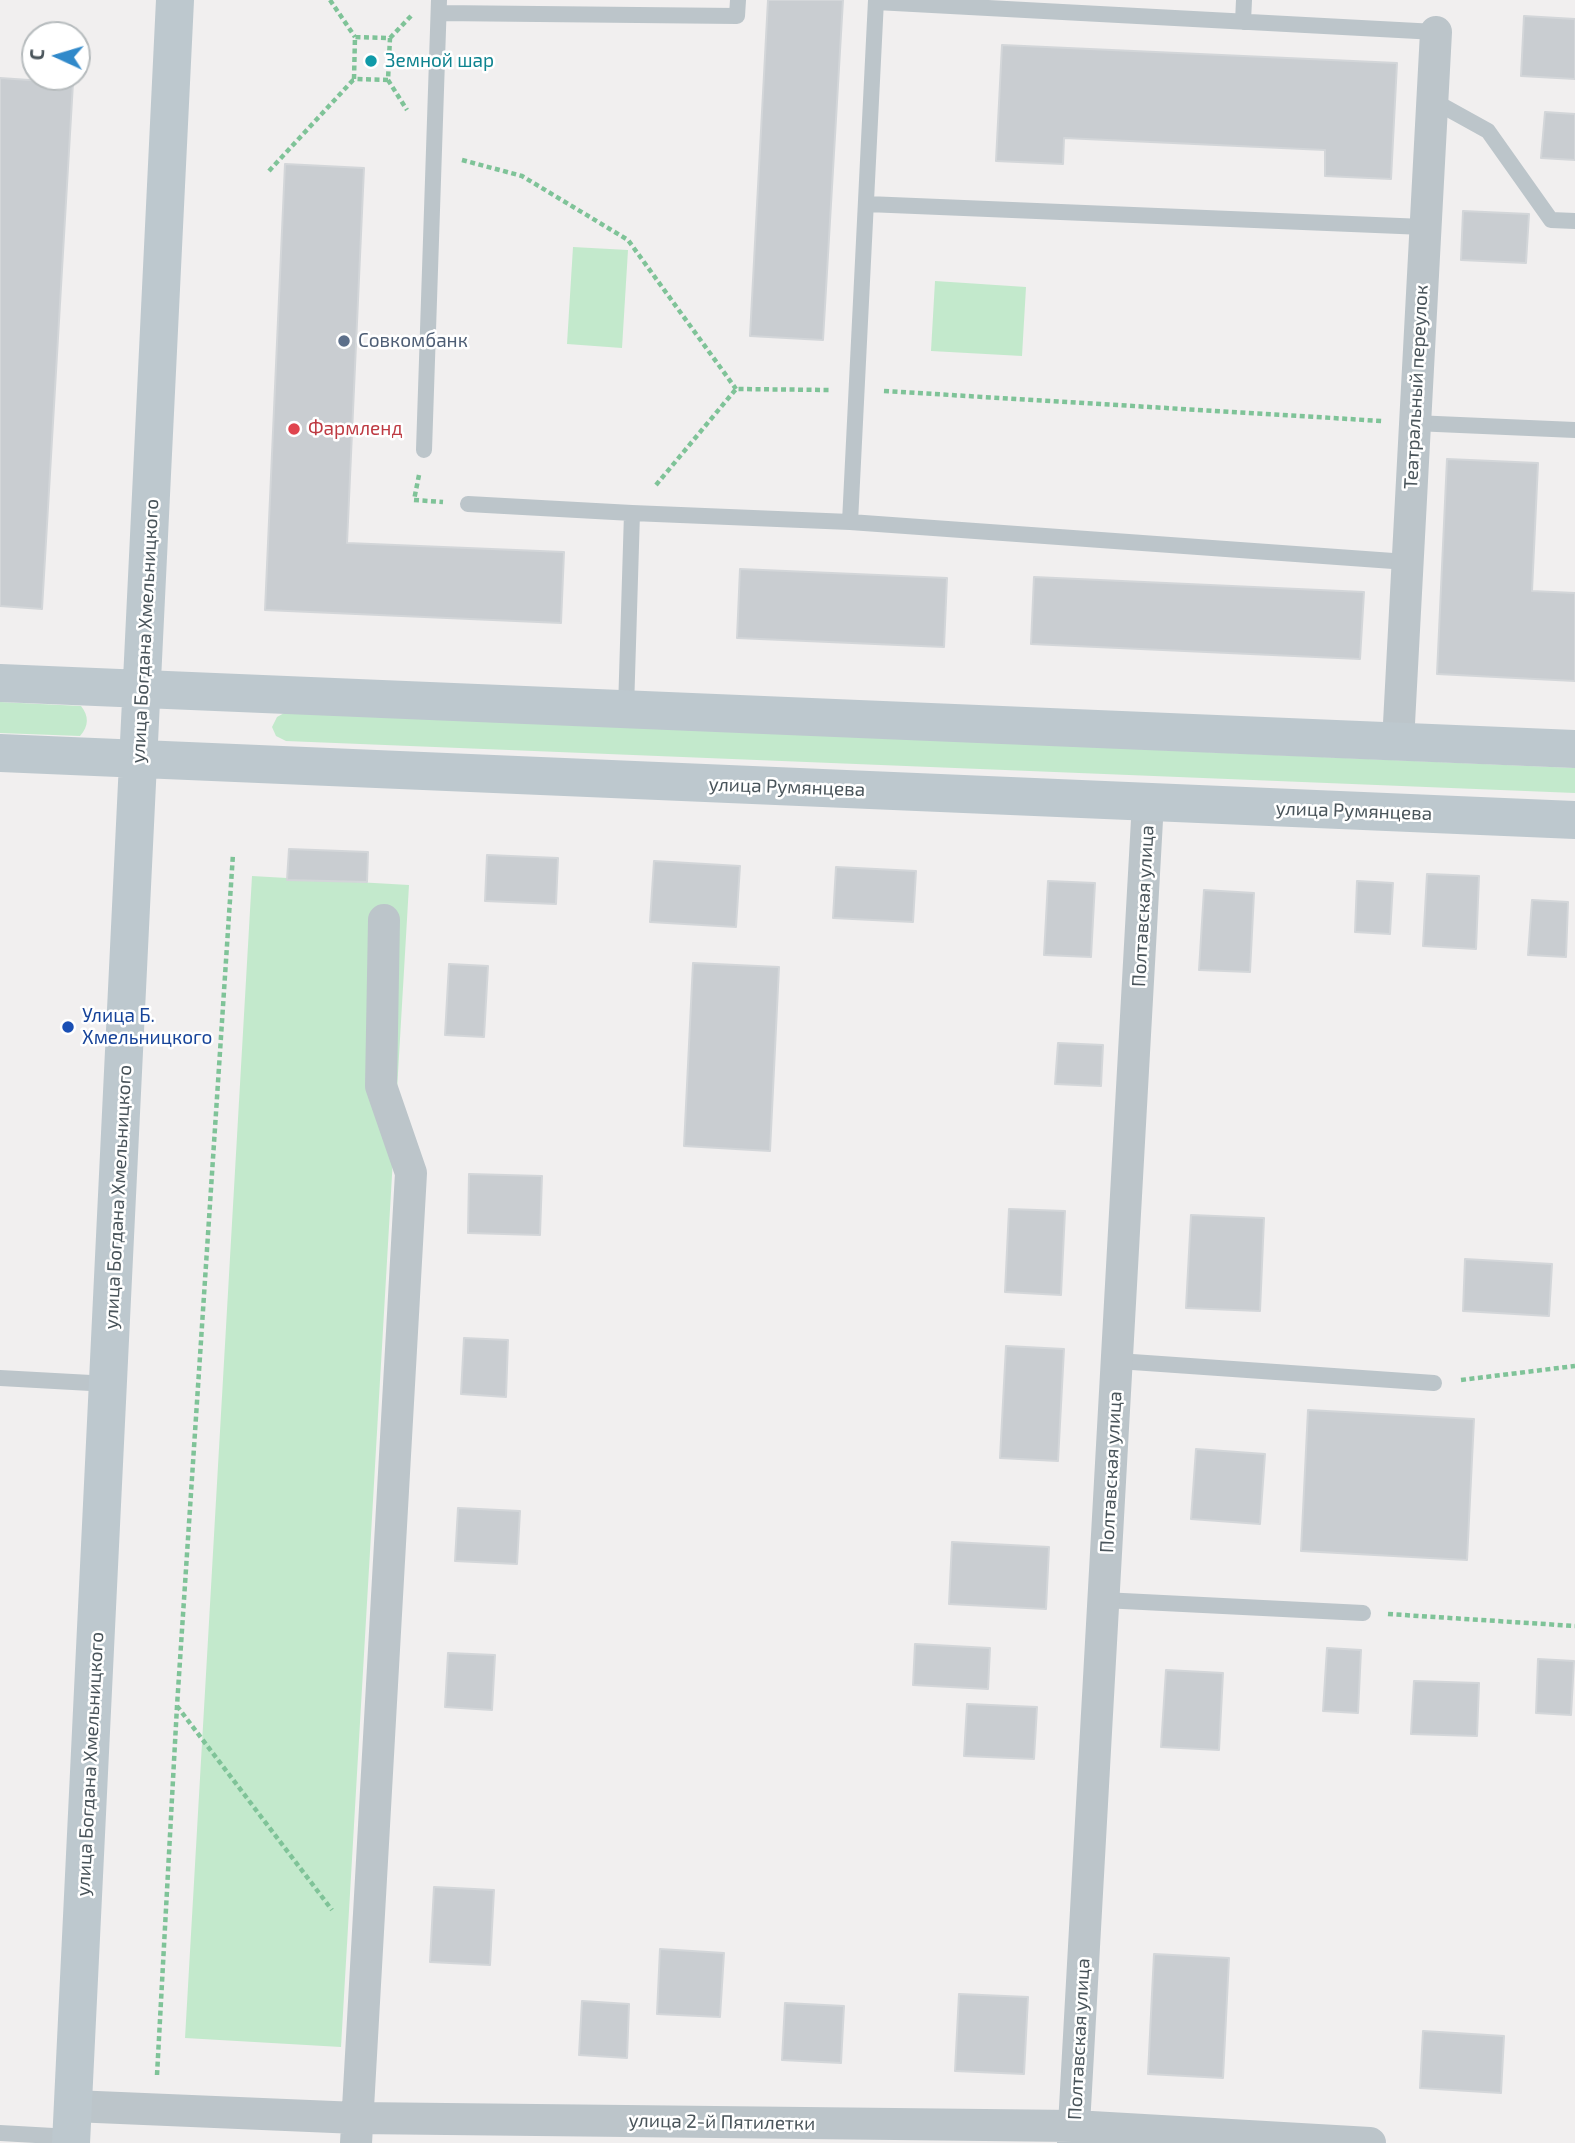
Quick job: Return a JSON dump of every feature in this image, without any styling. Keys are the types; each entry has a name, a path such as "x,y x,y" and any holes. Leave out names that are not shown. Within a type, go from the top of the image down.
{"main road":[{"name":"улица Богдана Хмельницкого","path":"72,2129 175,0"},
{"path":"0,683 1575,749"},
{"name":"улица Румянцева","path":"0,753 1575,820"}],"street":[{"name":"Театральный переулок","path":"1398,742 1436,32"},
{"name":"Полтавская улица","path":"1074,2134 1148,802"},
{"path":"357,2131 411,1173 381,1086 384,920"},
{"name":"улица 2-й Пятилетки","path":"72,2129 155,2110 357,2131 1074,2134 1370,2143"}],"lane":[{"path":"424,450 439,6 737,16 738,0"},
{"path":"1243,22 1244,0"},
{"path":"849,522 876,1 1436,32"},
{"path":"1432,100 1488,131 1551,220 1575,221"},
{"path":"867,204 1424,227"},
{"path":"1414,423 1575,430"},
{"path":"468,504 849,522 1407,562"},
{"path":"626,709 632,513"},
{"path":"1118,1362 1434,1383"},
{"path":"0,1378 108,1384"},
{"path":"1104,1600 1363,1612"},
{"path":"0,2133 72,2129"}],"path":[{"path":"269,171 354,79 355,37 330,0"},
{"path":"355,37 390,38 388,80 434,152 522,176 628,240 736,389"},
{"path":"354,79 388,80"},
{"path":"736,389 857,390 1414,423"},
{"path":"632,513 736,389"},
{"path":"424,450 414,500 468,504"},
{"path":"155,2110 177,1706 233,854"},
{"path":"1434,1383 1575,1366"},
{"path":"1363,1612 1575,1626"},
{"path":"177,1706 367,1955"}],"green space":[{"path":"573,247 628,250 622,348 567,344"},
{"path":"935,281 1026,287 1022,356 931,351"},
{"path":"0,702 81,706 87,717 86,725 80,736 0,733"},
{"path":"286,712 1575,768 1575,793 286,741 276,736 272,727 277,717"},
{"path":"252,876 409,885 341,2047 185,2038"}],"building":[{"path":"768,0 843,0 823,340 750,336"},
{"path":"1524,16 1575,19 1575,79 1521,76"},
{"path":"1002,45 1397,63 1391,179 1325,176 1325,150 1064,138 1063,164 996,161"},
{"path":"0,78 21,79 21,91 73,91 42,609 0,606"},
{"path":"1545,112 1575,114 1575,160 1541,158"},
{"path":"285,164 364,168 347,543 564,552 561,623 265,610"},
{"path":"1463,211 1529,214 1526,263 1461,260"},
{"path":"1447,459 1538,463 1532,591 1575,593 1575,681 1437,674"},
{"path":"740,569 947,578 944,647 737,638"},
{"path":"1034,577 1364,592 1360,659 1031,644"},
{"path":"289,849 368,852 367,882 287,880"},
{"path":"487,855 558,858 556,904 485,901"},
{"path":"654,861 740,866 736,927 650,922"},
{"path":"836,867 916,871 913,922 833,918"},
{"path":"1427,874 1479,876 1476,949 1423,946"},
{"path":"1048,881 1095,883 1091,957 1044,955"},
{"path":"1357,881 1393,883 1390,934 1355,932"},
{"path":"1204,890 1254,893 1250,972 1199,970"},
{"path":"1532,900 1568,902 1566,957 1528,955"},
{"path":"693,963 779,967 770,1151 684,1146"},
{"path":"449,964 488,966 484,1037 445,1035"},
{"path":"1058,1043 1103,1045 1101,1086 1055,1084"},
{"path":"469,1174 542,1176 540,1235 468,1233"},
{"path":"1009,1209 1065,1211 1061,1295 1005,1292"},
{"path":"1191,1215 1264,1218 1260,1311 1186,1308"},
{"path":"1465,1259 1552,1264 1549,1316 1463,1311"},
{"path":"464,1338 508,1340 506,1397 461,1394"},
{"path":"1006,1346 1064,1349 1058,1461 1000,1458"},
{"path":"1308,1410 1474,1419 1467,1560 1301,1551"},
{"path":"1196,1449 1265,1454 1260,1524 1191,1519"},
{"path":"458,1508 520,1511 517,1564 455,1561"},
{"path":"952,1542 1049,1547 1046,1609 949,1604"},
{"path":"915,1644 990,1648 988,1689 913,1685"},
{"path":"1327,1648 1361,1650 1358,1713 1323,1711"},
{"path":"448,1653 495,1655 492,1710 445,1707"},
{"path":"1538,1659 1574,1661 1571,1715 1536,1713"},
{"path":"1166,1670 1223,1673 1219,1750 1161,1747"},
{"path":"1414,1681 1479,1683 1477,1736 1411,1734"},
{"path":"967,1704 1037,1707 1034,1759 964,1756"},
{"path":"434,1887 494,1890 490,1965 430,1962"},
{"path":"660,1949 724,1953 720,2017 657,2014"},
{"path":"1154,1954 1229,1958 1223,2078 1148,2074"},
{"path":"959,1994 1028,1997 1024,2074 955,2071"},
{"path":"582,2001 629,2004 627,2058 579,2055"},
{"path":"785,2003 844,2006 841,2063 782,2060"},
{"path":"1423,2031 1504,2036 1501,2093 1420,2088"}],"place":[{"name":"Земной шар","path":"371,61"},
{"name":"Совкомбанк","path":"344,341"},
{"name":"Фармленд","path":"294,429"},
{"name":"Улица Б. Хмельницкого","path":"68,1027"}]}
